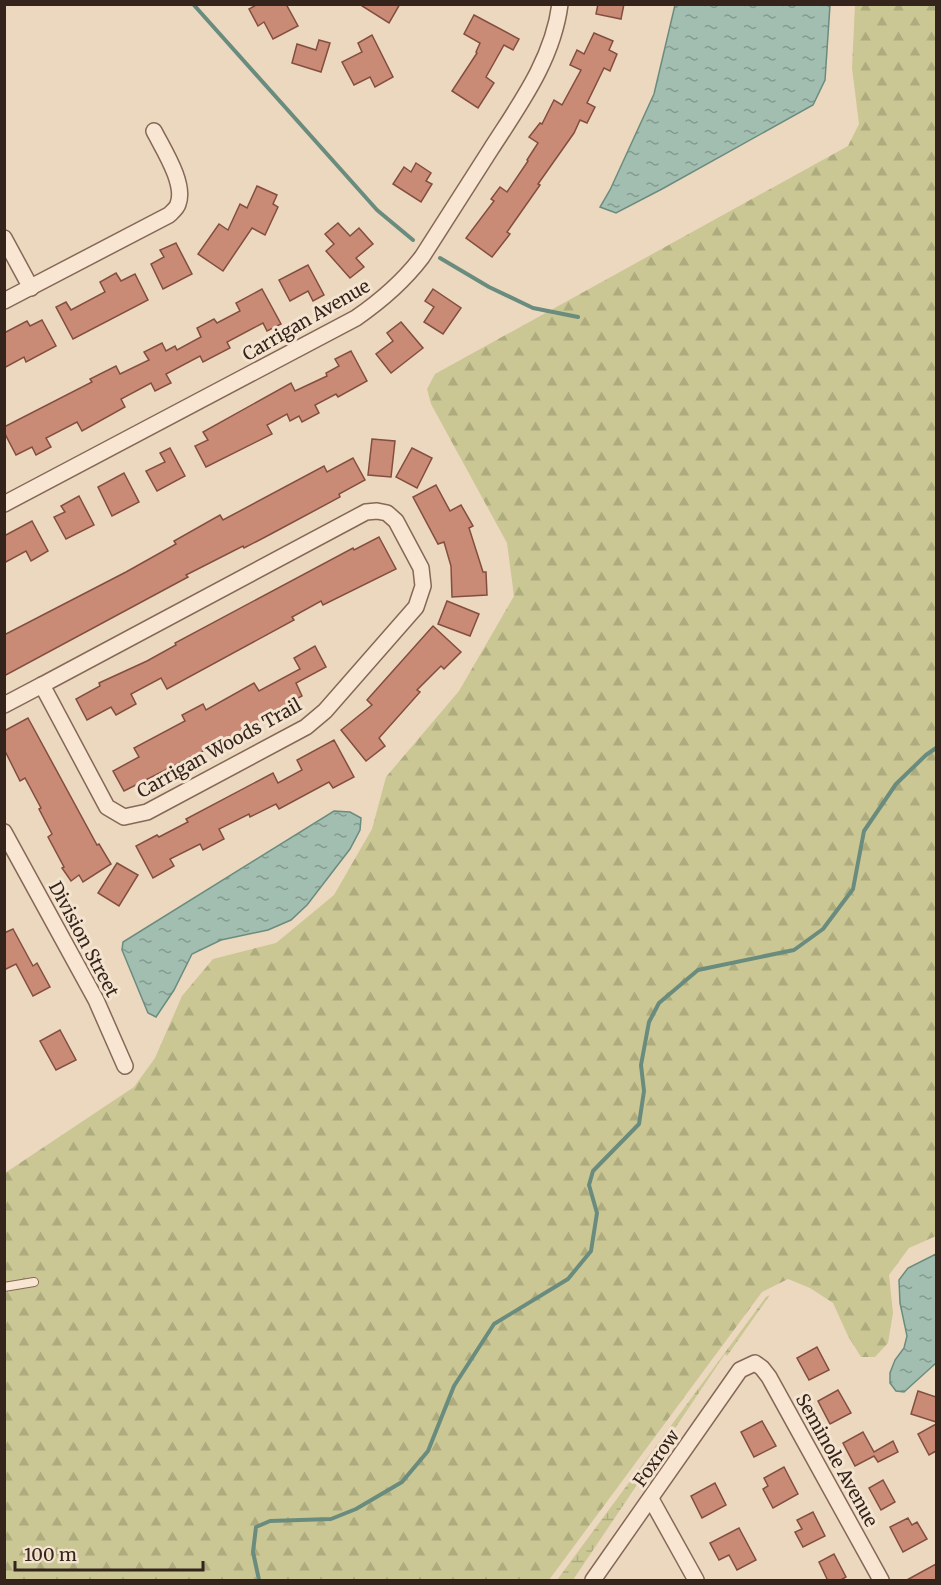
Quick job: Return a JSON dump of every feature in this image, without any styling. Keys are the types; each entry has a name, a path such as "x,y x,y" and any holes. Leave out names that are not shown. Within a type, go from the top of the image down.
{"street":[{"name":"Carrigan Avenue","path":"4,504 356,318 381,301 405,279 422,257 530,87 546,56 558,20 560,4"},
{"path":"4,301 169,215 178,204 180,192 178,181 154,131"},
{"path":"4,237 31,288"},
{"name":"Carrigan Woods Trail","path":"4,705 366,512 387,513 396,520 421,568 423,586 416,607 325,711 306,727 147,812 123,817 107,807 42,685"},
{"name":"Division Street","path":"4,832 96,1000 125,1066"},
{"name":"Foxrow","path":"593,1581 740,1370 755,1363"},
{"name":"Seminole Avenue","path":"755,1363 769,1377 881,1581"},
{"path":"651,1499 696,1581"}],"lane":[{"path":"4,1287 34,1282"}],"green space":[{"path":"855,5 936,5 936,1236 909,1248 889,1275 893,1313 888,1343 875,1357 861,1357 848,1336 833,1303 810,1288 788,1279 762,1292 549,1580 5,1580 5,1173 134,1087 155,1058 182,996 213,959 276,943 334,895 372,829 386,777 459,691 514,596 507,543 431,404 427,389 435,374 848,146 859,124 852,68"},
{"path":"770,1295 727,1356 725,1354 573,1580 557,1580 766,1297"}],"water":[{"path":"675,5 830,5 825,80 813,105 616,213 600,207 654,94"},
{"path":"334,811 350,812 361,818 360,830 350,849 307,905 291,920 268,930 221,940 192,954 174,990 156,1017 148,1013 122,950 123,942"},
{"path":"936,1254 936,1363 904,1392 896,1391 890,1383 890,1373 895,1360 904,1348 907,1336 900,1303 899,1280 908,1268"}],"building":[{"path":"258,4 286,4 298,26 273,39 264,22 258,26 249,9"},
{"path":"359,4 400,4 389,23"},
{"path":"598,4 624,4 621,19 596,14"},
{"path":"474,15 519,39 513,50 504,45 486,77 494,83 478,108 452,91 477,53 480,43 464,34"},
{"path":"594,33 613,41 609,50 617,54 610,71 604,68 587,103 595,107 587,123 580,120 574,133 507,232 510,234 492,257 466,238 494,201 491,199 500,187 507,192 528,161 538,143 529,137 540,123 542,124 554,100 562,105 581,70 570,65 577,50 584,54"},
{"path":"372,35 393,77 375,87 370,77 354,85 342,62 362,52 358,43"},
{"path":"319,40 330,43 321,72 292,63 297,44 316,50"},
{"path":"416,163 431,173 426,181 432,184 421,202 393,184 404,167 411,172"},
{"path":"257,186 277,195 273,204 278,207 265,235 252,228 223,271 198,254 219,224 228,230 240,204 247,208"},
{"path":"338,223 350,236 359,228 373,244 356,258 364,267 350,278 326,251 334,244 325,234"},
{"path":"176,243 192,274 163,289 151,264 164,257 160,250"},
{"path":"308,265 324,295 313,301 308,291 290,301 279,280"},
{"path":"116,273 121,281 135,274 148,300 73,339 56,307 66,302 71,310 105,292 100,282"},
{"path":"262,289 281,324 267,331 263,323 227,342 230,348 203,362 200,356 166,374 171,383 155,391 151,383 121,399 125,407 82,431 77,422 46,438 51,447 36,455 32,447 16,455 4,432 4,427 92,382 90,379 116,366 120,374 149,360 144,352 162,343 166,351 175,346 177,350 201,337 197,328 214,319 217,323 240,311 236,303"},
{"path":"433,289 461,308 443,334 424,322 434,307 425,301"},
{"path":"42,320 56,346 26,362 24,357 4,368 4,333 27,321 30,326"},
{"path":"401,322 423,348 391,373 376,354 393,341 387,333"},
{"path":"351,351 367,381 338,397 336,394 315,405 319,413 302,422 299,416 290,421 287,414 267,425 272,434 206,467 195,446 208,440 203,432 291,383 295,391 327,376 326,373 339,366 335,359"},
{"path":"372,439 395,441 391,477 368,475"},
{"path":"170,448 185,476 157,491 146,471 165,462 160,453"},
{"path":"412,448 432,458 417,488 396,477"},
{"path":"353,458 365,480 339,494 340,497 244,548 243,546 186,575 188,577 4,676 4,635 126,572 176,544 174,541 220,515 223,520 324,466 327,472"},
{"path":"124,473 139,502 112,516 98,487"},
{"path":"436,485 450,511 461,505 473,526 469,528 483,572 486,572 487,595 452,597 451,566 444,542 438,544 413,497"},
{"path":"79,496 94,525 66,539 54,517 65,512 61,506"},
{"path":"32,521 48,551 31,561 26,551 4,563 4,536"},
{"path":"379,537 396,569 323,605 321,601 292,617 294,620 167,689 161,678 131,694 136,704 116,715 111,707 87,720 76,699 100,686 99,683 147,661 176,645 175,643 353,548 354,550"},
{"path":"447,601 479,614 470,636 438,624"},
{"path":"433,626 461,652 444,669 441,666 417,690 420,692 379,738 385,746 366,761 341,730 372,705 367,700"},
{"path":"315,646 326,667 296,683 302,696 270,713 272,716 124,791 113,771 139,757 134,748 185,721 182,715 203,704 206,710 254,683 259,691 300,669 294,658"},
{"path":"28,718 97,845 99,844 111,864 83,882 79,875 71,881 62,868 64,867 48,837 52,834 39,809 41,808 25,778 20,781 4,749 4,731"},
{"path":"334,740 354,777 333,788 329,782 279,809 276,804 219,829 224,839 203,850 200,844 170,859 174,866 153,878 136,846 188,822 186,819 273,773 278,783 302,770 297,760"},
{"path":"117,863 138,875 119,906 98,893"},
{"path":"13,929 33,966 37,963 50,987 33,996 16,964 4,970 4,933"},
{"path":"60,1030 76,1060 56,1070 40,1041"},
{"path":"817,1347 829,1370 809,1380 797,1358"},
{"path":"838,1390 851,1413 830,1424 818,1401"},
{"path":"918,1391 936,1397 936,1422 911,1414"},
{"path":"762,1421 776,1446 754,1457 741,1432"},
{"path":"936,1424 936,1451 929,1455 918,1434"},
{"path":"863,1432 874,1452 893,1441 898,1452 878,1462 874,1456 855,1466 843,1443"},
{"path":"784,1467 798,1494 773,1508 763,1489 768,1486 764,1478"},
{"path":"883,1480 895,1502 881,1510 869,1488"},
{"path":"715,1483 726,1505 702,1518 691,1496"},
{"path":"813,1512 825,1536 803,1547 795,1532 802,1529 797,1520"},
{"path":"908,1518 912,1525 917,1522 927,1539 903,1552 890,1527"},
{"path":"739,1528 756,1560 737,1570 729,1555 719,1560 710,1543"},
{"path":"834,1554 846,1577 839,1581 828,1581 819,1562"},
{"path":"936,1564 936,1581 905,1581"}],"waterway":[{"path":"193,4 377,210 413,240"},
{"path":"440,258 489,287 533,308 578,317"},
{"path":"259,1580 253,1552 256,1527 270,1521 331,1519 356,1509 402,1482 428,1451 454,1386 494,1324 568,1279 591,1251 597,1213 589,1185 593,1171 639,1124 644,1091 641,1065 649,1022 659,1003 698,970 794,950 823,929 853,889 864,831 896,784 936,748"}]}
